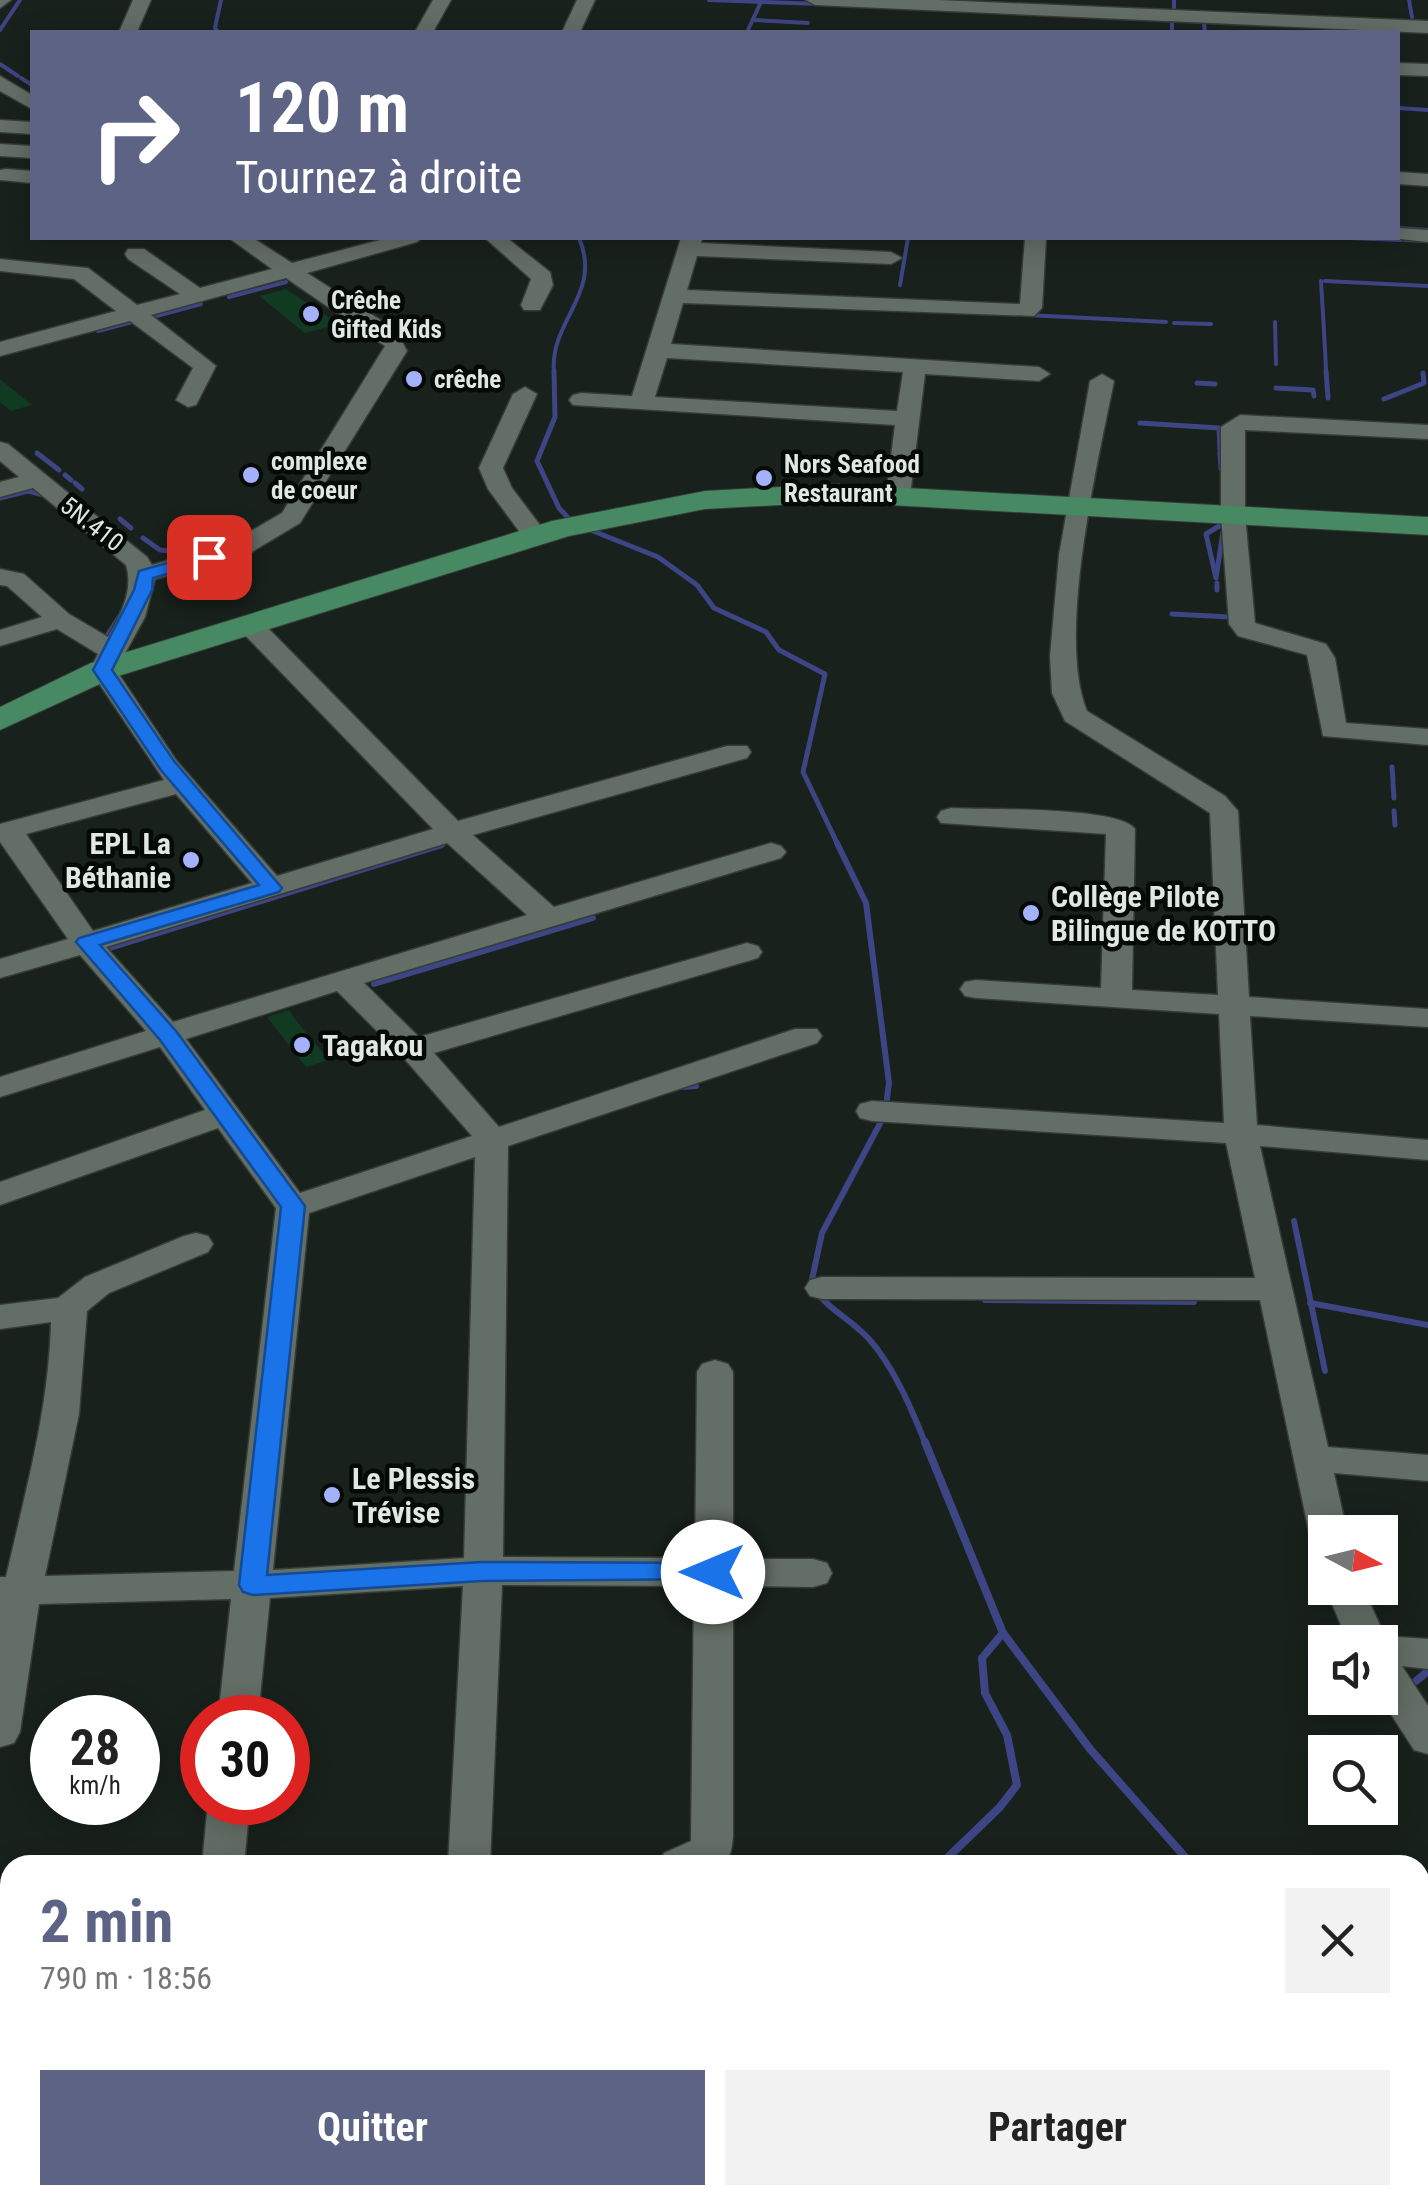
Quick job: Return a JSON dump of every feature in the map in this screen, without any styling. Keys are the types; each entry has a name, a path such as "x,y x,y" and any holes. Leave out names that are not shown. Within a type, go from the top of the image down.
{"main road":[{"path":"0,720 107,660 250,625 614,516 748,495 898,496 1428,526"}],"street":[{"path":"129,30 142,0"},
{"path":"425,30 442,0"},
{"path":"571,30 586,0"},
{"path":"815,0 857,10 1096,6 1318,27 1428,27"},
{"path":"1396,0 1400,26"},
{"path":"1400,69 1428,70"},
{"path":"0,82 30,102"},
{"path":"0,126 30,128"},
{"path":"0,150 30,152"},
{"path":"6,175 30,177"},
{"path":"1400,178 1428,180"},
{"path":"1400,234 1428,236"},
{"path":"145,574 232,549 277,531 291,518 396,351 388,335 242,240"},
{"path":"0,349 403,240"},
{"path":"497,240 542,277 544,282 532,305"},
{"path":"640,404 690,243 889,273 1026,311 1030,308 1036,240"},
{"path":"136,254 199,296"},
{"path":"0,264 76,271 205,366 188,400"},
{"path":"672,296 889,273"},
{"path":"655,350 1040,374"},
{"path":"898,496 915,366"},
{"path":"1102,381 1078,506 1067,596 1067,706 1215,802 1224,812 1241,1134 1324,1515"},
{"path":"525,394 491,468 500,489 549,533"},
{"path":"581,400 910,419"},
{"path":"1428,432 1240,422 1233,426 1233,515 1242,624 1248,630 1317,650 1322,658 1332,730 1428,737"},
{"name":"5N.410","path":"0,449 128,551 145,574 143,590 107,660"},
{"path":"0,490 36,480"},
{"path":"0,576 15,579 107,660 182,784 272,888"},
{"path":"0,638 60,620"},
{"path":"250,625 452,832 550,919"},
{"path":"0,969 452,832 736,752"},
{"path":"182,784 5,831 86,942 168,1036 293,1206 241,1695"},
{"path":"951,817 1106,824 1121,830 1116,997"},
{"path":"0,1087 343,979 771,852"},
{"path":"413,1049 747,952"},
{"path":"343,979 413,1049 492,1139 482,1571 469,1855"},
{"path":"976,988 1428,1018"},
{"path":"293,1206 806,1036"},
{"path":"872,1111 1428,1150"},
{"path":"0,1194 225,1114"},
{"path":"0,1317 21,1317 69,1307 97,1284 196,1244"},
{"path":"822,1288 1275,1289"},
{"path":"0,1732 11,1591 64,1413 70,1361 69,1307"},
{"path":"699,1855 710,1850 712,1836 715,1372"},
{"path":"1312,1458 1428,1468"},
{"path":"11,1591 253,1585 482,1571 812,1573"},
{"path":"1398,1652 1428,1654"},
{"path":"1398,1693 1428,1739"},
{"path":"223,1855 226,1825"}],"building":[{"name":"Crêche Gifted Kids","path":"286,289 339,324 305,333 259,296"},
{"path":"0,379 32,405 11,411 0,402"},
{"name":"Tagakou","path":"289,1010 329,1060 306,1067 267,1017"}],"waterway":[{"path":"0,30 20,0"},
{"path":"216,30 221,0"},
{"path":"709,0 821,4"},
{"path":"1174,0 1174,8"},
{"path":"1409,0 1412,17"},
{"path":"748,30 761,2"},
{"path":"755,20 808,23"},
{"path":"1172,23 1172,30"},
{"path":"1204,24 1205,30"},
{"path":"0,64 18,76"},
{"path":"21,78 30,84"},
{"path":"1400,108 1428,110"},
{"path":"1400,228 1428,230"},
{"path":"554,372 559,337 585,275 580,240"},
{"path":"900,285 908,240"},
{"path":"1405,240 1428,241"},
{"path":"1321,281 1324,331"},
{"path":"1325,281 1428,286"},
{"path":"229,297 286,282"},
{"path":"149,318 201,304"},
{"path":"1027,315 1166,322"},
{"path":"98,331 136,321"},
{"path":"1275,322 1276,364"},
{"path":"1174,323 1211,324"},
{"path":"1324,332 1326,369"},
{"path":"1326,371 1328,398"},
{"path":"554,372 555,417 537,461 559,508 572,522"},
{"path":"1384,399 1424,383 1423,373"},
{"path":"1197,383 1215,384"},
{"path":"1276,388 1313,390 1314,396"},
{"path":"1140,423 1219,428 1220,450"},
{"path":"37,453 59,470"},
{"path":"1220,453 1221,469"},
{"path":"65,475 71,480"},
{"path":"75,483 82,489"},
{"path":"0,498 28,491 47,496"},
{"path":"120,519 131,528"},
{"path":"1223,532 1216,578 1206,534 1224,523"},
{"path":"588,529 658,557 697,585 714,608 766,632 779,650 825,674 803,772 838,845"},
{"path":"143,538 160,550 197,554"},
{"path":"1217,583 1217,590"},
{"path":"1172,614 1230,617 1230,613"},
{"path":"103,642 121,614"},
{"path":"1392,767 1393,781"},
{"path":"1393,784 1394,798"},
{"path":"1394,811 1395,825"},
{"path":"837,843 866,903 889,1083 885,1114 822,1233 811,1284 878,1350 902,1389 926,1445"},
{"path":"110,948 442,845"},
{"path":"374,984 593,918"},
{"path":"681,1087 696,1086"},
{"path":"1294,1221 1311,1303"},
{"path":"985,1300 1194,1302"},
{"path":"1311,1303 1428,1325"},
{"path":"1311,1303 1325,1371"},
{"path":"925,1442 1003,1633"},
{"path":"950,1855 1017,1785 1007,1735 985,1693 982,1658 1003,1633"},
{"path":"1003,1633 1090,1749 1183,1855"},
{"path":"1416,1681 1428,1671"}],"place":[{"name":"Crêche Gifted Kids","path":"311,314"},
{"name":"crêche","path":"414,379"},
{"name":"complexe de coeur","path":"251,475"},
{"name":"Nors Seafood Restaurant","path":"764,478"},
{"name":"EPL La Béthanie","path":"191,860"},
{"name":"Collège Pilote Bilingue de KOTTO","path":"1031,913"},
{"name":"Tagakou","path":"302,1045"},
{"name":"Le Plessis Trévise","path":"332,1495"}],"route":[{"path":"209,557 145,574 143,590 102,670 166,765 272,888 86,942 168,1036 293,1206 253,1585 482,1571 713,1572"}]}
